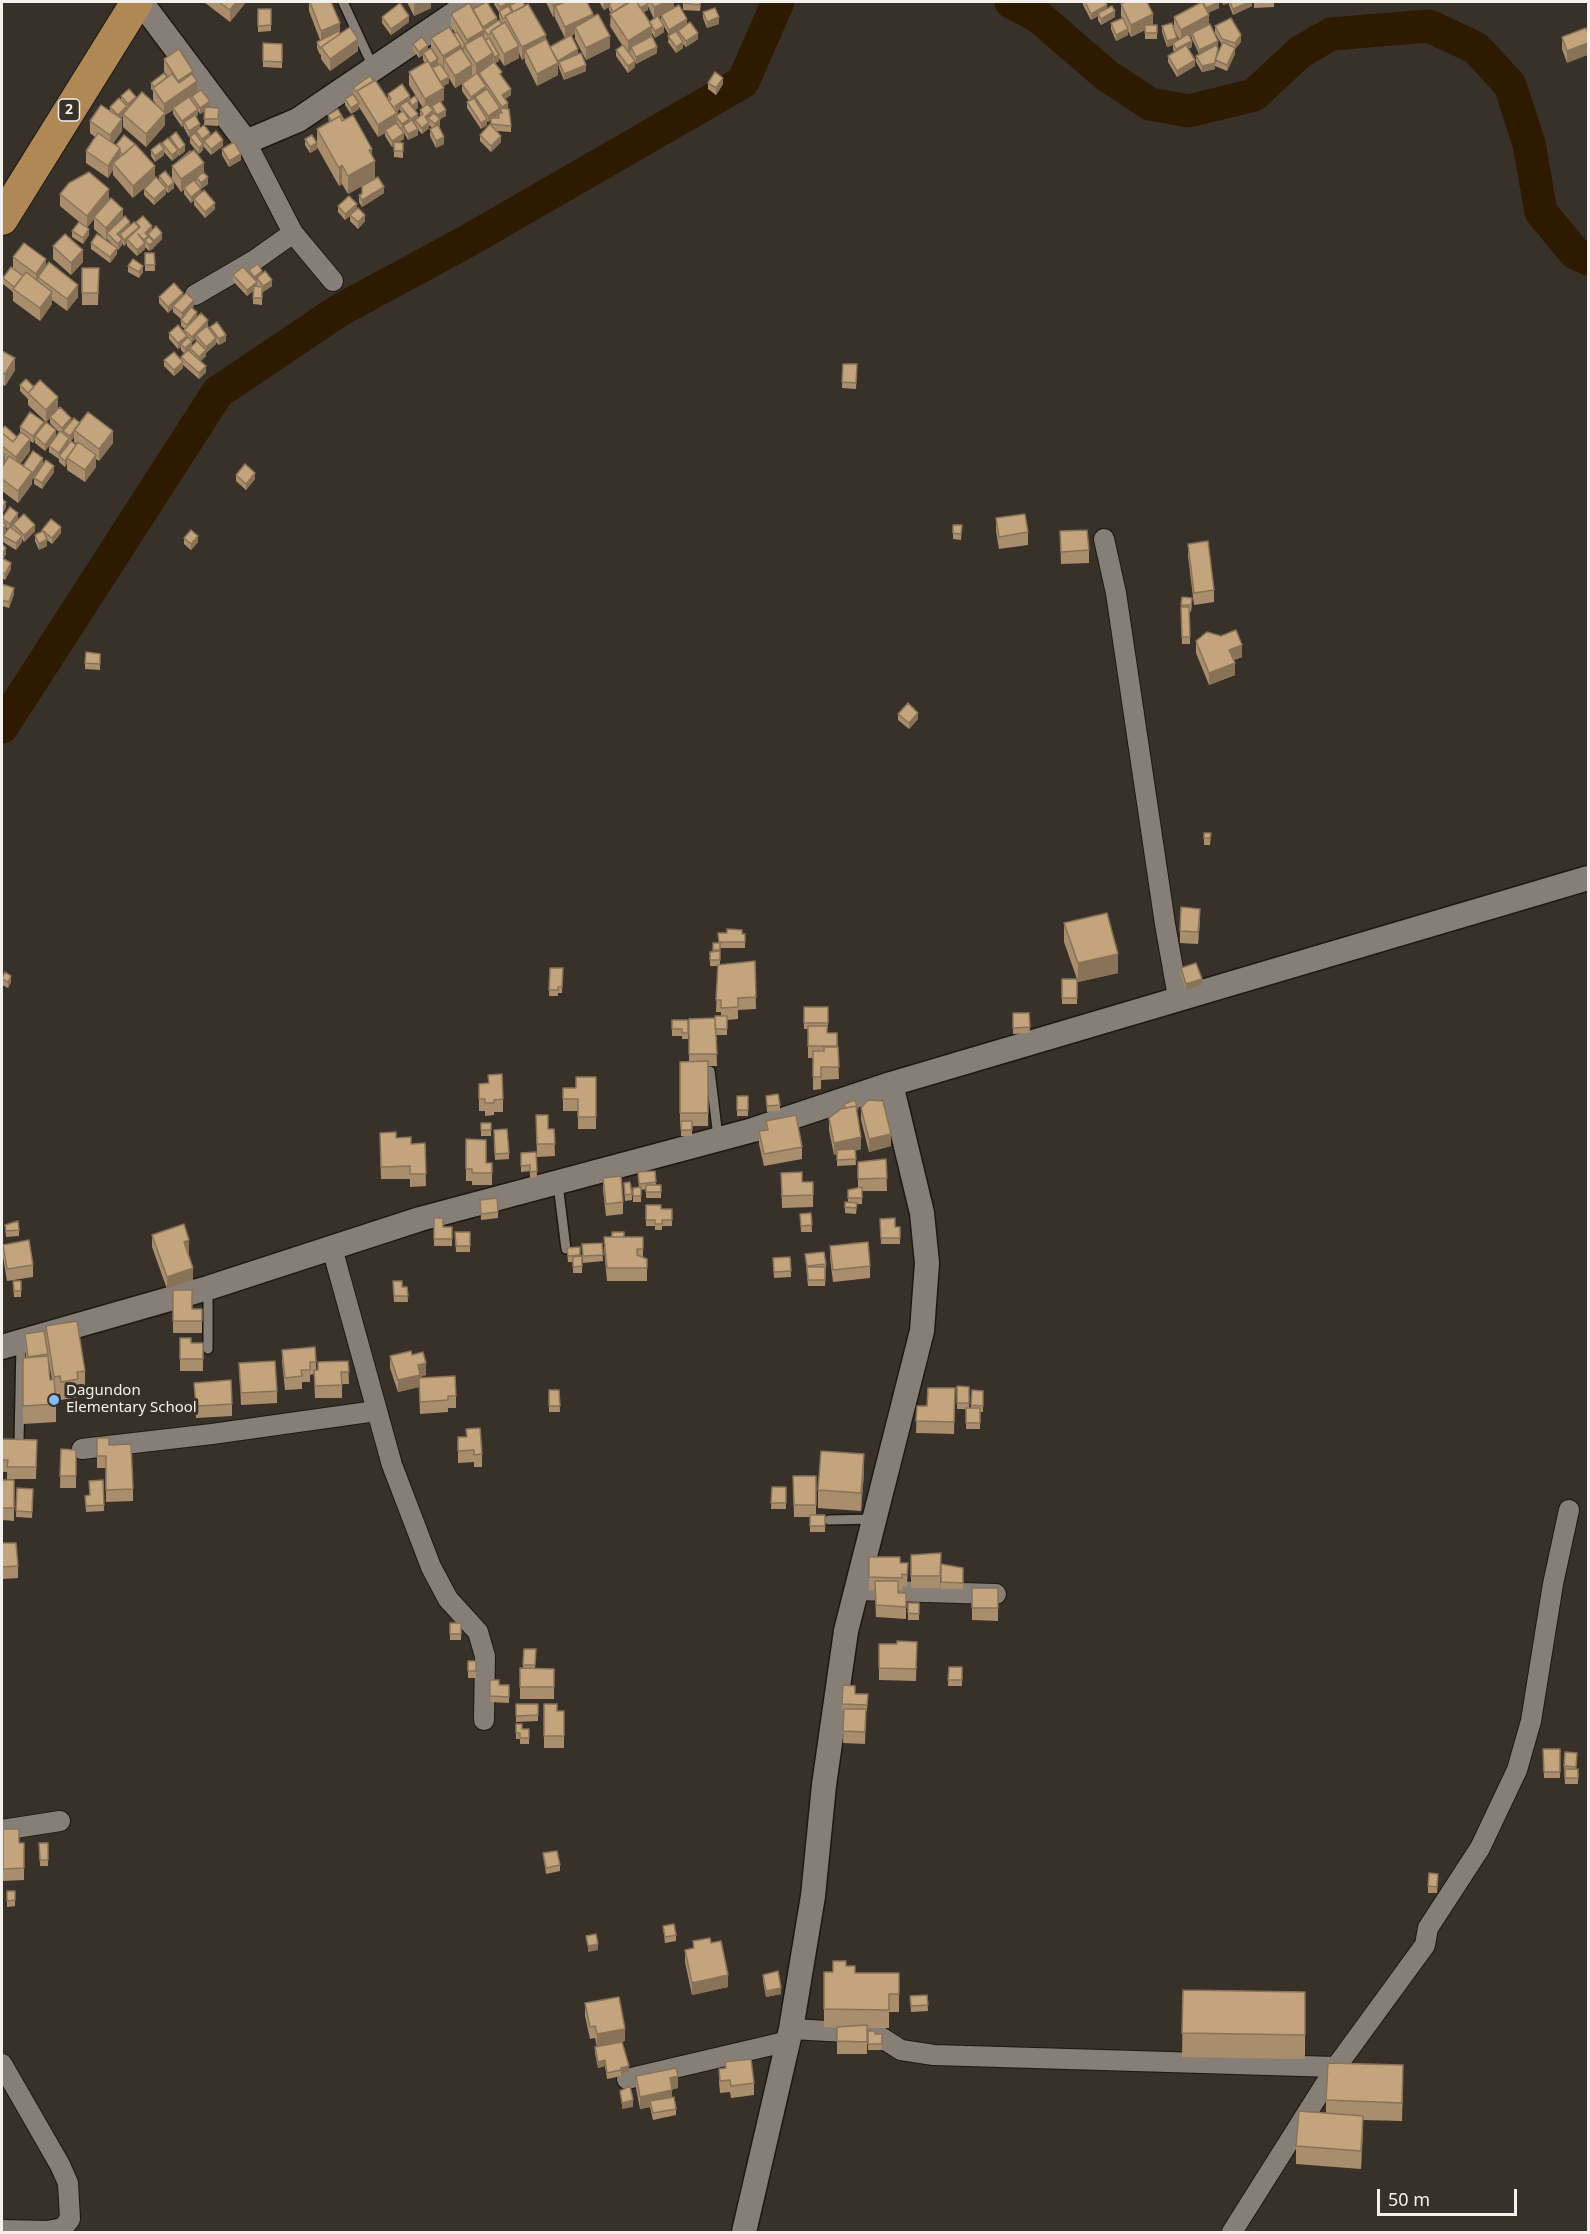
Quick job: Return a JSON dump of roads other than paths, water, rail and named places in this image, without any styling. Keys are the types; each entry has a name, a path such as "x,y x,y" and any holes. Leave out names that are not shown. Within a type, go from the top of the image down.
{"highway":[{"name":"2","path":"2,219 139,2"}],"street":[{"path":"139,2 246,142 293,233 333,281"},
{"path":"246,142 298,120 472,2"},
{"path":"195,295 255,261 293,233"},
{"path":"1104,539 1116,593 1163,912 1178,997"},
{"path":"11,1344 208,1288 420,1219 825,1108 891,1084 1178,997 1588,879"},
{"path":"744,2232 776,2086 790,2035 813,1896 824,1785 846,1631 922,1331 927,1263 922,1213 891,1084"},
{"path":"332,1248 392,1466 431,1567 448,1599 478,1632 485,1656 484,1720"},
{"path":"81,1449 212,1434 376,1411"},
{"path":"1232,2232 1336,2067 1425,1945 1428,1928 1480,1848 1516,1770 1531,1721 1553,1584 1569,1510"},
{"path":"855,1590 996,1594"},
{"path":"2,1830 60,1821"},
{"path":"627,2079 790,2035 866,2033 879,2036 902,2050 934,2055 1336,2067"},
{"path":"2,2064 60,2164 68,2183 70,2219 63,2228 47,2231 2,2230"}],"lane":[{"path":"343,2 374,67"},
{"path":"710,1071 718,1139"},
{"path":"558,1182 566,1249"},
{"path":"208,1288 208,1349"},
{"path":"11,1344 19,1442"},
{"path":"829,1520 876,1518"}],"waterway":[{"path":"2,727 218,392 340,310 464,243 743,82 778,2"},
{"path":"1011,2 1039,17 1106,75 1150,104 1189,111 1254,95 1300,52 1331,34 1429,26 1476,48 1510,85 1529,144 1541,212 1575,253 1588,259"}],"place":[{"name":"Dagundon Elementary School","path":"54,1400"}]}
